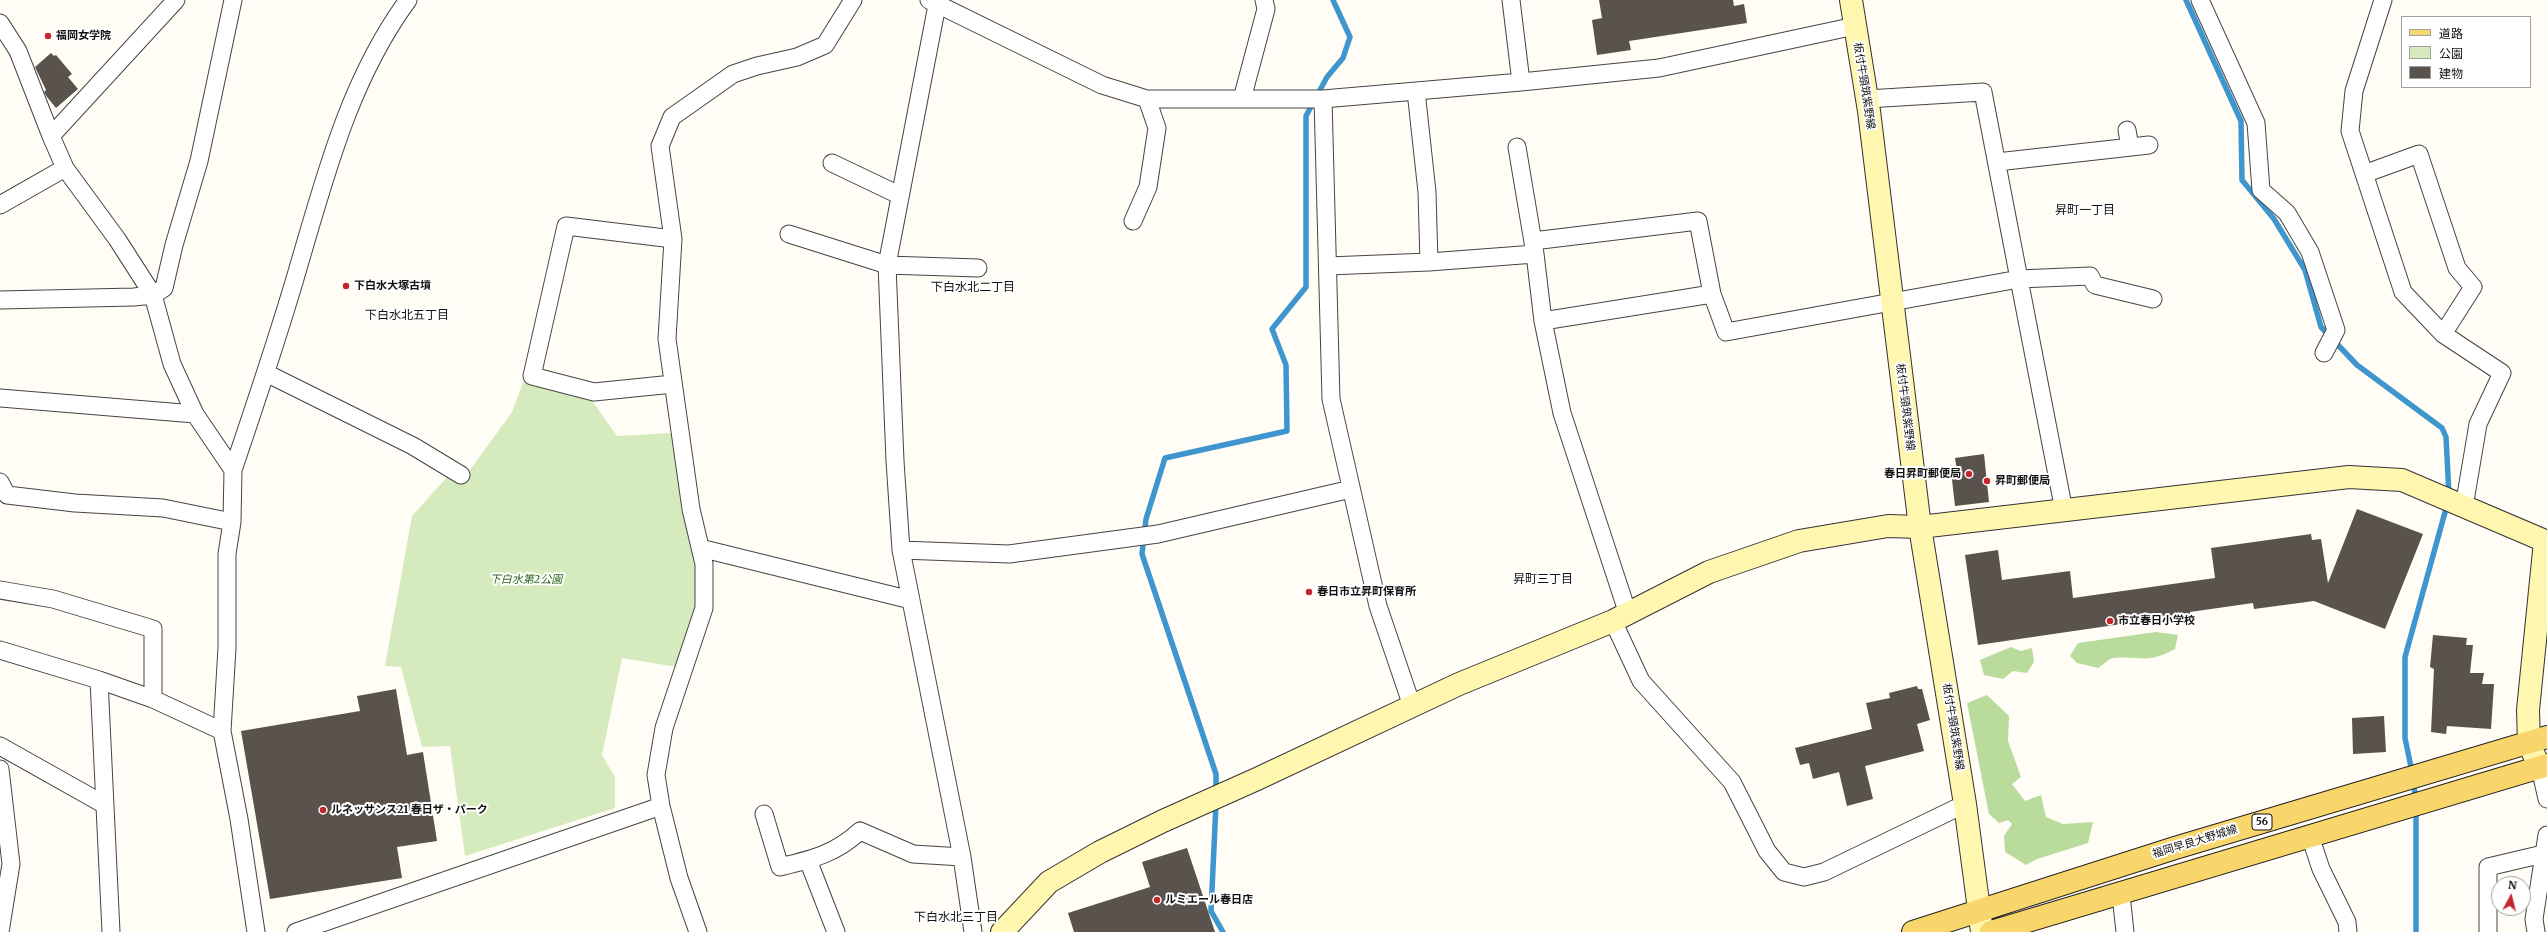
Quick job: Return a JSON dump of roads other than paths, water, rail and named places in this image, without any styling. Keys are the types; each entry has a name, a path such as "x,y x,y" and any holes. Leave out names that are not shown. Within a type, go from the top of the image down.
{"main road":[{"name":"福岡早良大野城線","path":"1913,932 2183,845 2538,741"},
{"path":"1991,932 2023,921 2121,895 2543,766"}],"street":[{"path":"51,136 176,0"},
{"path":"0,300 153,295 164,288 174,245 199,161 233,0"},
{"path":"698,932 679,878 661,806 656,775 664,728 704,608 704,564 691,509 667,339 673,239 660,146 672,117 733,74 757,66 797,57 825,45 853,0"},
{"path":"1242,98 1266,9 1264,0"},
{"path":"1511,0 1521,82"},
{"name":"板付牛頸筑紫野線","path":"1851,0 1867,99 1920,527 1965,804 1982,932"},
{"path":"2200,0 2256,123 2261,190 2287,213 2310,252 2336,330 2324,353"},
{"path":"2383,0 2354,91 2350,130 2364,174 2403,292 2444,334 2502,373 2478,424 2464,508"},
{"path":"256,932 239,819 222,731 226,648 227,554 232,522 233,470 266,373 335,144 370,63 402,2"},
{"path":"973,932 962,857 901,550 895,462 887,265 933,3 1102,86 1147,99 1324,99 1521,82 1659,68 1855,26"},
{"path":"0,22 18,51 65,168 117,239 153,295 172,364 195,414 233,470"},
{"path":"1416,91 1427,192 1429,262"},
{"path":"1867,99 1983,92 2064,511"},
{"path":"1133,221 1148,187 1157,128 1147,99"},
{"path":"1324,99 1332,399 1378,606 1412,706"},
{"path":"2127,130 2130,147"},
{"path":"1997,162 2149,145"},
{"path":"1517,147 1534,248 1543,321 1562,413 1621,617 1641,680 1732,782 1767,851 1784,872 1804,877 1824,872 1965,804"},
{"path":"2364,174 2419,154 2457,268 2473,287 2444,334"},
{"path":"832,164 899,195"},
{"path":"0,204 65,168"},
{"path":"1328,266 1429,262 1534,248 1698,221 1712,294 1726,332 2019,279 2090,276 2095,285 2153,299"},
{"path":"673,239 566,226 532,376 594,392 673,384"},
{"path":"790,234 887,265 978,268"},
{"path":"1543,321 1712,294"},
{"path":"266,373 413,446 461,475"},
{"path":"0,398 195,414"},
{"path":"1002,932 1049,882 1100,852 1412,706 1621,617 1709,572 1799,541 1888,526 1920,527 2349,478 2402,480 2464,508 2546,541 2528,710 2538,741 2547,799"},
{"path":"901,550 1009,554 1158,534 1351,489"},
{"path":"2,491 75,503 163,508 232,522"},
{"path":"700,548 911,600"},
{"path":"0,590 53,599 153,629 153,699"},
{"path":"0,650 100,680 153,699 222,731"},
{"path":"100,680 111,932"},
{"path":"0,746 105,805"},
{"path":"0,768 11,864 0,932"},
{"path":"296,932 661,806"},
{"path":"764,814 780,867 808,860 843,846 860,831 913,854 962,857"},
{"path":"2536,932 2534,918 2547,835"},
{"path":"2310,836 2321,869 2347,922 2348,932"},
{"path":"2488,932 2488,867 2543,854"},
{"path":"808,860 836,932"},
{"path":"2121,895 2125,932"}],"waterway":[{"path":"1216,793 1216,774 1142,554 1146,519 1165,458 1287,431 1286,365 1272,329 1306,287 1306,116 1327,77 1343,58 1350,37 1333,0"},
{"path":"2186,0 2241,121 2242,180 2274,219 2305,270 2321,327 2357,365 2442,428 2446,437 2449,495"},
{"path":"2412,772 2405,738 2405,657 2447,505"},
{"path":"2413,781 2416,800"},
{"path":"1216,804 1211,911 1223,932"},
{"path":"2416,808 2416,932"}],"place":[{"name":"福岡女学院","path":"48,36"},
{"name":"下白水大塚古墳","path":"346,286"},
{"name":"春日昇町郵便局","path":"1969,474"},
{"name":"昇町郵便局","path":"1987,481"},
{"name":"春日市立昇町保育所","path":"1309,592"},
{"name":"市立春日小学校","path":"2110,621"},
{"name":"ルネッサンス21 春日ザ・パーク","path":"323,810"},
{"name":"ルミエール春日店","path":"1157,900"}],"district":[{"name":"昇町一丁目","path":"2085,211"},
{"name":"下白水北二丁目","path":"973,288"},
{"name":"下白水北五丁目","path":"407,316"},
{"name":"昇町三丁目","path":"1543,580"},
{"name":"下白水北三丁目","path":"956,918"}],"park label":[{"name":"下白水第2公園","path":"526,580"}]}
